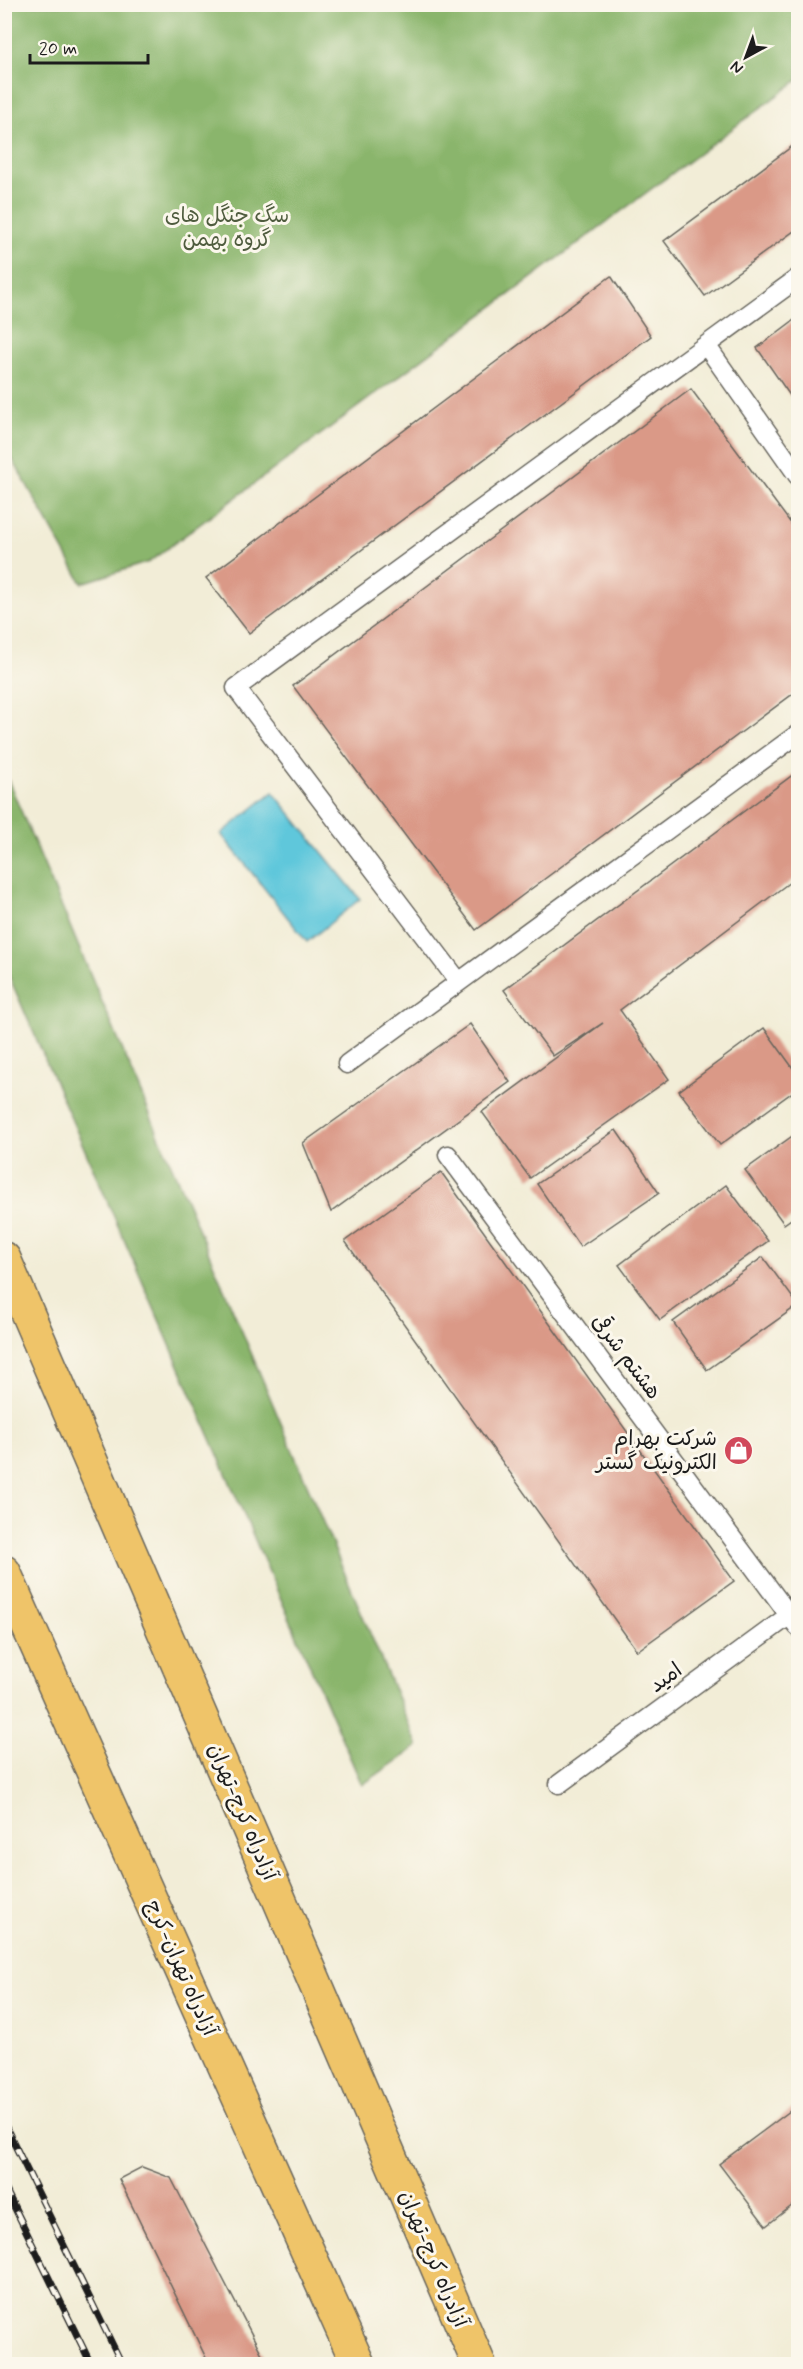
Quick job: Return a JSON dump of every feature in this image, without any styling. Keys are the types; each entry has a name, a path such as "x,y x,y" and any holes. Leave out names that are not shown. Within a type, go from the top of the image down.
{"highway":[{"name":"آزادراه کرج-تهران","path":"4,1259 479,2364"},
{"name":"آزادراه تهران-کرج","path":"4,1572 358,2364"}],"lane":[{"path":"459,982 236,688 798,278"},
{"path":"706,345 798,476"},
{"path":"347,1064 798,734"},
{"name":"هشتم شرقی","path":"448,1155 796,1617"},
{"name":"امید","path":"559,1784 796,1617"}],"green space":[{"name":"سگ جنگل های گروه بهمن","path":"4,5 798,5 798,80 149,562 82,583 5,446"},
{"path":"5,773 418,1746 362,1785 5,967"}],"water":[{"path":"273,792 360,899 307,942 221,834"}],"building":[{"path":"798,142 798,228 705,296 664,241"},
{"path":"611,276 651,336 249,633 206,578"},
{"path":"798,317 798,407 757,348"},
{"path":"691,389 798,533 798,690 476,930 293,686"},
{"path":"798,771 798,876 620,1010 669,1079 530,1178 482,1112 603,1023 553,1056 504,990"},
{"path":"470,1024 510,1082 331,1212 303,1143"},
{"path":"764,1028 798,1075 798,1088 720,1145 679,1091"},
{"path":"616,1130 659,1193 580,1247 537,1184"},
{"path":"798,1132 798,1214 784,1224 745,1170"},
{"path":"441,1172 734,1581 637,1651 345,1241"},
{"path":"726,1185 768,1241 660,1320 619,1265"},
{"path":"763,1257 798,1305 707,1370 673,1322"},
{"path":"798,2105 798,2201 766,2226 719,2164"},
{"path":"142,2167 171,2178 267,2364 209,2364 119,2179"}],"railway":[{"path":"4,2123 122,2364"},
{"path":"4,2186 91,2364"}],"place":[{"name":"شرکت بهرام الکترونیک گستر","path":"738,1451"}]}
